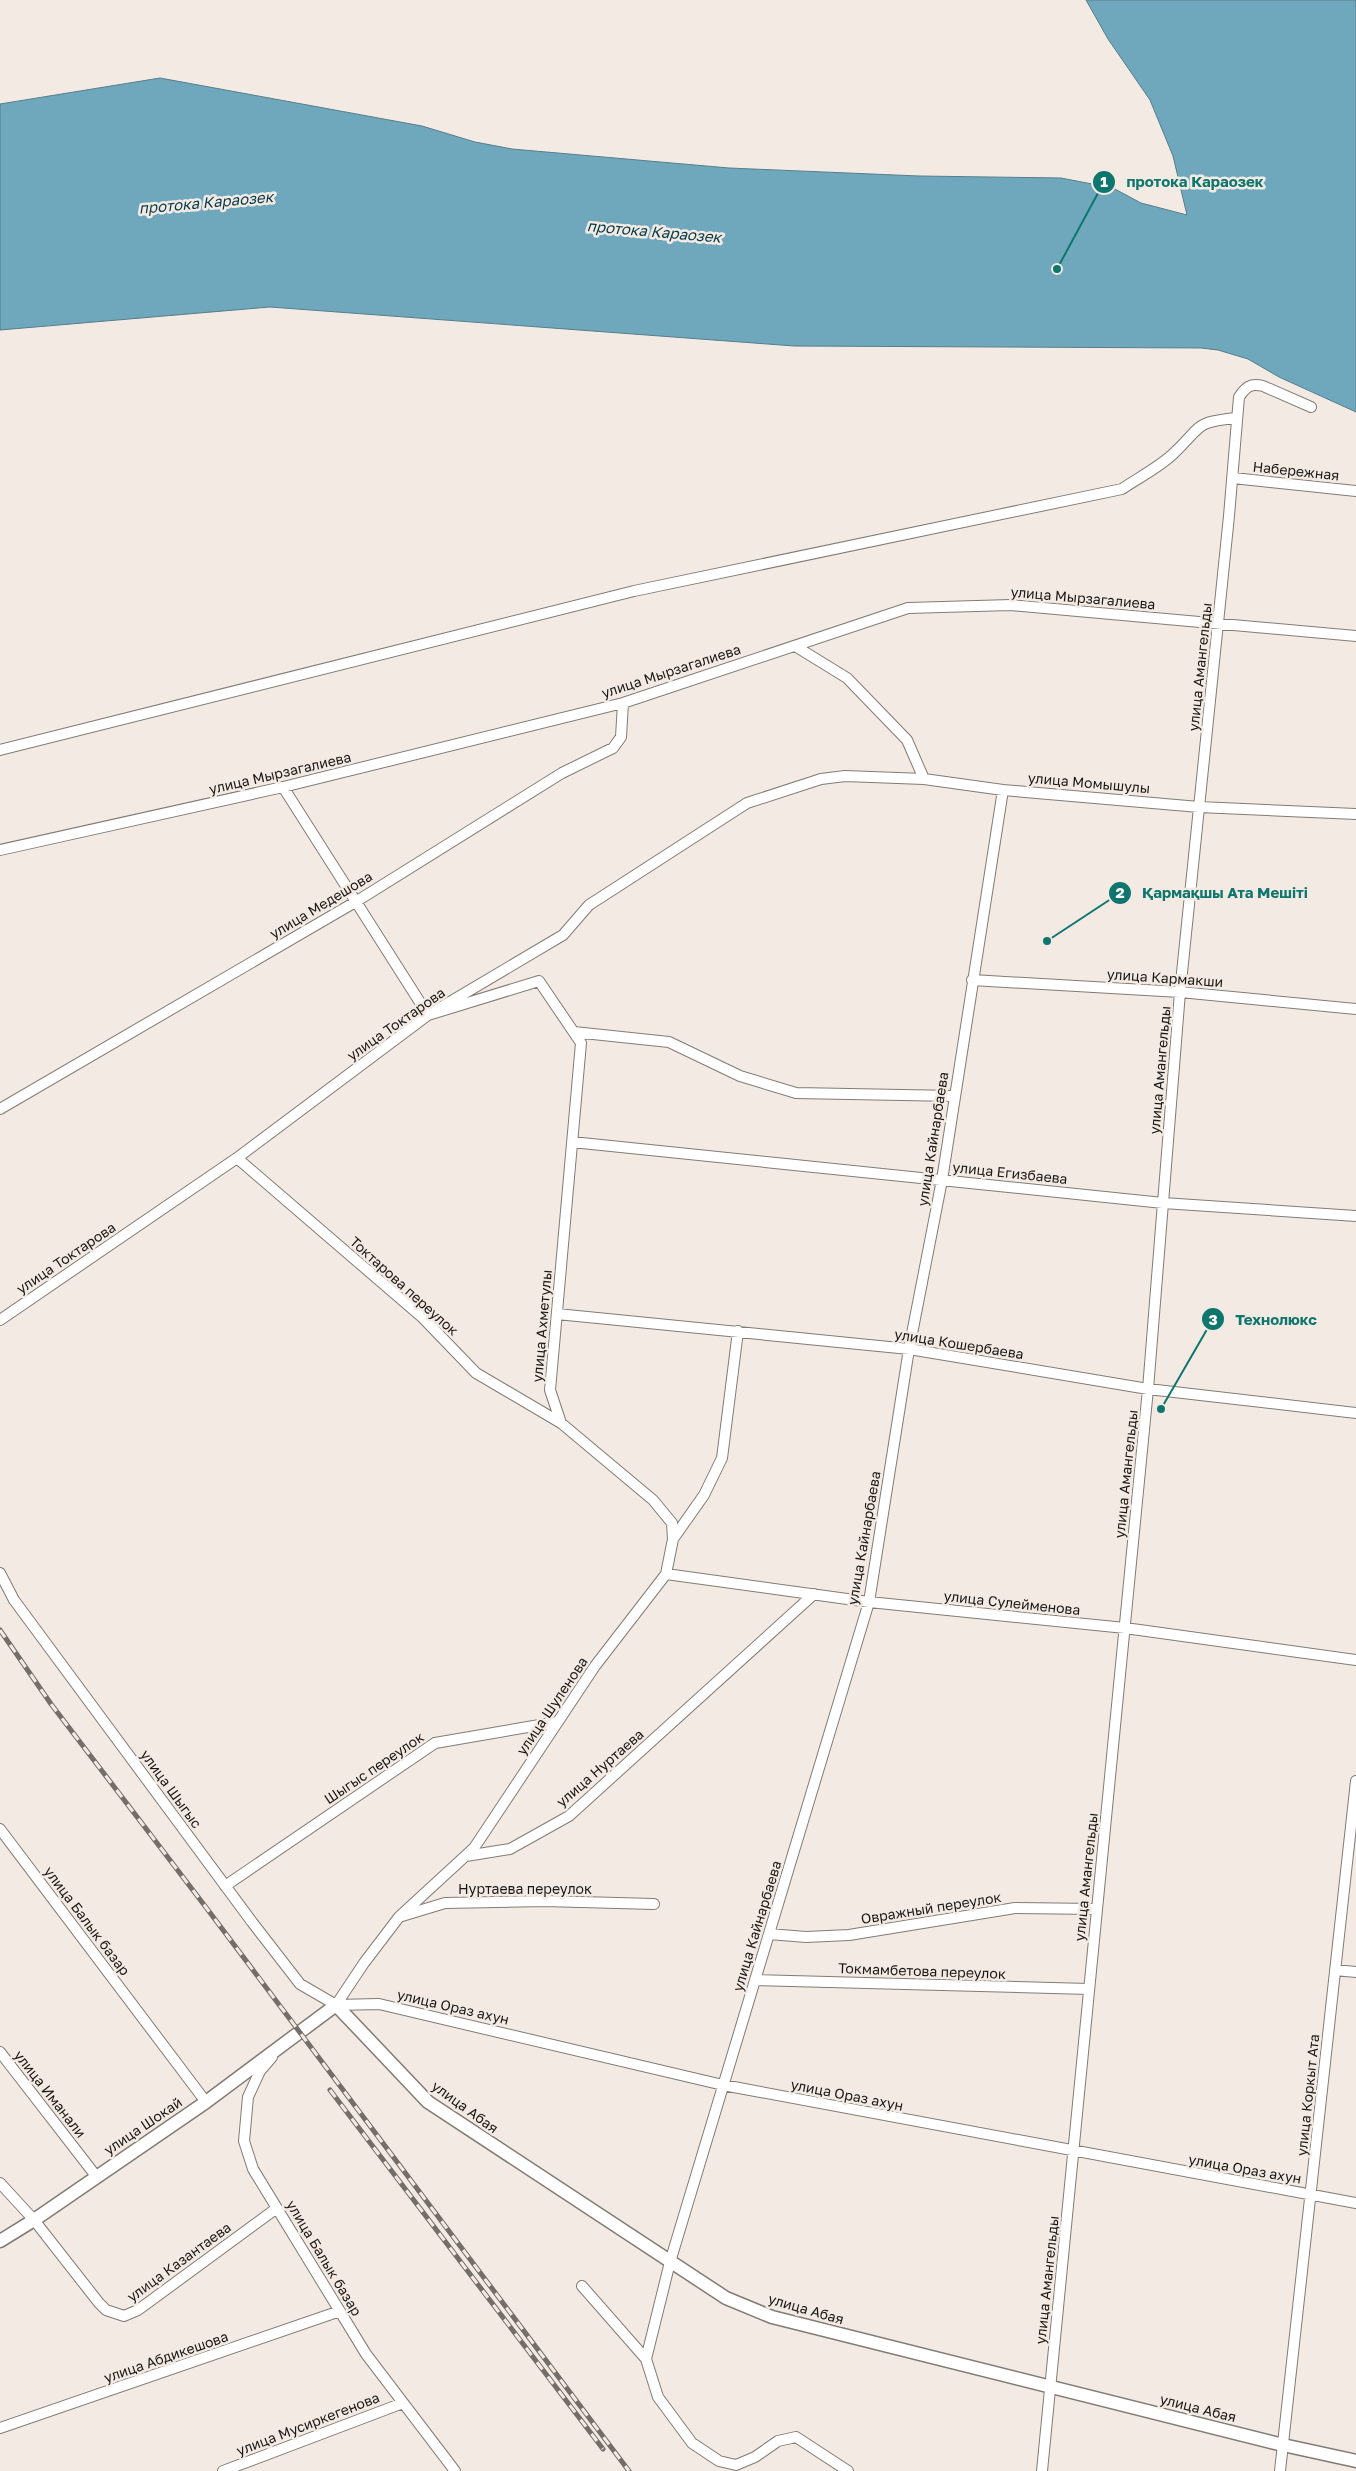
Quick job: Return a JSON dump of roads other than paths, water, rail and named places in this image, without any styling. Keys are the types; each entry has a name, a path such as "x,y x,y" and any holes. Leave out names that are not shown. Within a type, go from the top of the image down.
{"street":[{"name":"улица Амангельды","path":"1042,2471 1148,1389 1180,992 1233,478 1239,398 1246,387 1255,384 1311,408"},
{"path":"0,750 634,591 1122,489 1172,455 1197,427 1210,420 1237,418"},
{"name":"Набережная","path":"1233,478 1356,491"},
{"name":"улица Мырзагалиева","path":"0,850 283,787 623,703 908,608 1011,605 1356,636"},
{"path":"795,646 847,678 907,740 924,779"},
{"name":"улица Медешова","path":"0,1109 357,901 562,773 613,748 621,737 623,703"},
{"name":"улица Момышулы","path":"821,779 845,776 924,779 1002,790 1199,807 1356,814"},
{"name":"улица Токтарова","path":"0,1320 237,1158 428,1015 563,935 589,905 747,804 821,779"},
{"path":"283,787 428,1015"},
{"name":"улица Кайнарбаева","path":"646,2359 670,2262 869,1602 908,1349 942,1180 1002,790"},
{"name":"улица Кармакши","path":"972,980 1180,992 1356,1009"},
{"name":"улица Ахметулы","path":"428,1015 539,981 581,1043 550,1390 561,1423"},
{"path":"574,1032 668,1042 740,1076 796,1093 955,1096"},
{"name":"улица Егизбаева","path":"572,1142 1163,1203 1356,1216"},
{"name":"Токтарова переулок","path":"237,1158 423,1318 476,1374 561,1423"},
{"name":"улица Кошербаева","path":"557,1314 738,1330 908,1349 1148,1389 1356,1413"},
{"path":"673,1539 704,1496 722,1458 738,1330"},
{"path":"561,1423 653,1500 672,1523 673,1539 666,1574"},
{"name":"улица Шыгыс","path":"0,1573 14,1600 225,1886 300,1984 336,2005"},
{"name":"улица Сулейменова","path":"666,1574 869,1602 1125,1628 1356,1660"},
{"name":"улица Шуленова","path":"465,1856 474,1848 595,1666 666,1574"},
{"name":"улица Нуртаева","path":"465,1856 510,1849 569,1816 814,1594"},
{"name":"Шыгыс переулок","path":"225,1886 435,1743 558,1722"},
{"name":"улица Коркыт Ата","path":"1280,2471 1356,1781"},
{"name":"улица Балык базар","path":"0,1829 206,2102"},
{"path":"336,2005 364,1963 399,1917 465,1856"},
{"name":"Нуртаева переулок","path":"399,1917 445,1903 544,1901 654,1904"},
{"name":"Овражный переулок","path":"769,1934 806,1936 850,1935 1015,1908 1097,1909"},
{"path":"1335,1970 1356,1972"},
{"name":"Токмамбетова переулок","path":"755,1980 1089,1989"},
{"name":"улица Ораз ахун","path":"336,2005 379,2004 723,2085 1073,2152 1356,2203"},
{"name":"улица Шокай","path":"0,2241 34,2220 206,2102 336,2005"},
{"name":"улица Абая","path":"336,2005 428,2102 726,2298 772,2317 1283,2445 1356,2461"},
{"name":"улица Балык базар","path":"282,2044 260,2071 248,2097 244,2141 253,2169 366,2354 455,2471"},
{"name":"улица Иманали","path":"0,2052 96,2176"},
{"name":"улица Казантаева","path":"0,2183 34,2220 99,2303 106,2310 124,2316 138,2310 277,2208"},
{"path":"582,2286 646,2359 658,2397 675,2421 692,2442 719,2461 736,2465 755,2457 778,2441 796,2437 848,2471"},
{"name":"улица Абдикешова","path":"0,2428 340,2312"},
{"name":"улица Мусиркегенова","path":"223,2471 403,2403"}],"water":[{"path":"1086,0 1356,0 1356,412 1279,377 1248,359 1218,350 1201,348 794,346 270,307 0,330 0,104 160,78 422,126 475,142 512,149 729,168 919,176 1061,178 1113,188 1141,203 1187,215 1173,156 1150,100 1108,39"}],"railway":[{"path":"0,1630 51,1704 629,2471"},
{"path":"330,2090 603,2449"}],"place":[{"name":"протока Караозек","path":"1057,269"},
{"name":"Қармақшы Ата Мешіті","path":"1047,941"},
{"name":"Технолюкс","path":"1161,1409"}]}
